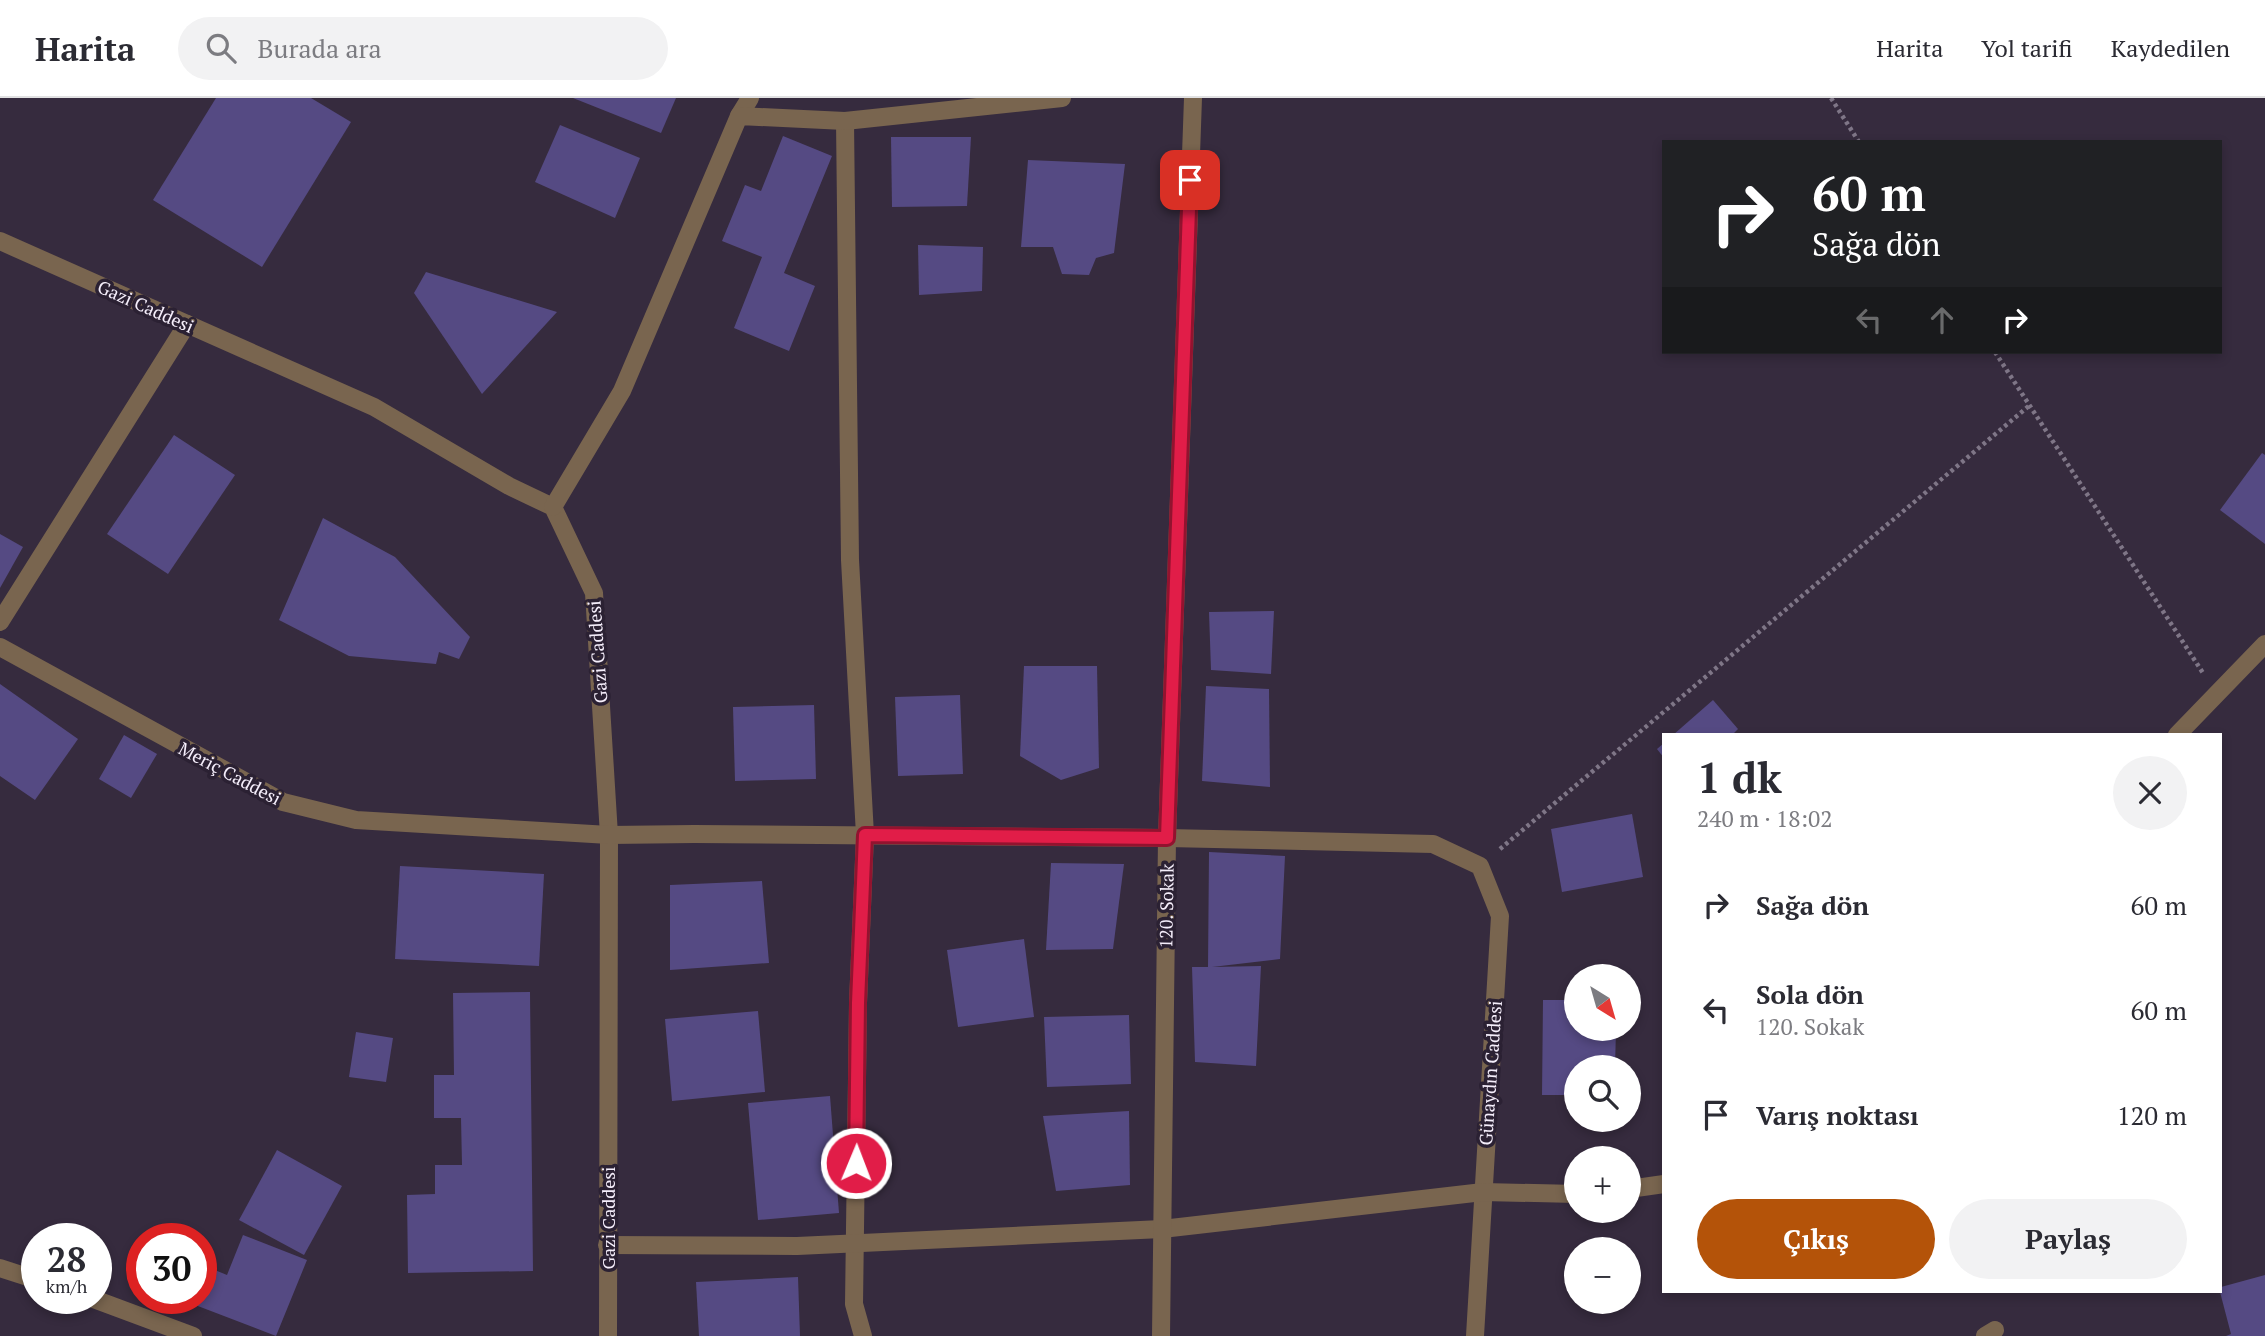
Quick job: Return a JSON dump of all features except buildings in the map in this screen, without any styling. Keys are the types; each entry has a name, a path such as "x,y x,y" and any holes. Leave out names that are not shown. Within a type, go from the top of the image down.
{"street":[{"path":"553,507 622,391 739,116 750,98"},
{"path":"739,116 845,121 1062,98"},
{"name":"120. Sokak","path":"1161,1336 1167,838 1193,98"},
{"path":"845,121 850,560 865,835 858,1003 854,1243 854,1304 863,1336"},
{"name":"Gazi Caddesi","path":"0,241 374,407 509,486 553,507 594,593 609,835 608,1336"},
{"path":"0,622 187,324"},
{"path":"2179,733 2265,644"},
{"name":"Meriç Caddesi","path":"0,648 283,802 356,820 609,835 1167,838 1433,844 1480,866"},
{"name":"Günaydın Caddesi","path":"1475,1336 1500,916 1480,866"},
{"path":"1641,1187 1662,1184"},
{"path":"607,1245 797,1246 1162,1229 1483,1192 1564,1194"},
{"path":"0,1268 21,1275"},
{"path":"112,1306 193,1336"}],"path":[{"path":"1831,98 1858,140"},
{"path":"1996,354 2217,694"},
{"path":"1480,866 2029,405"}],"route":[{"path":"856,1163 858,1003 865,835 1167,838 1190,180"}]}
